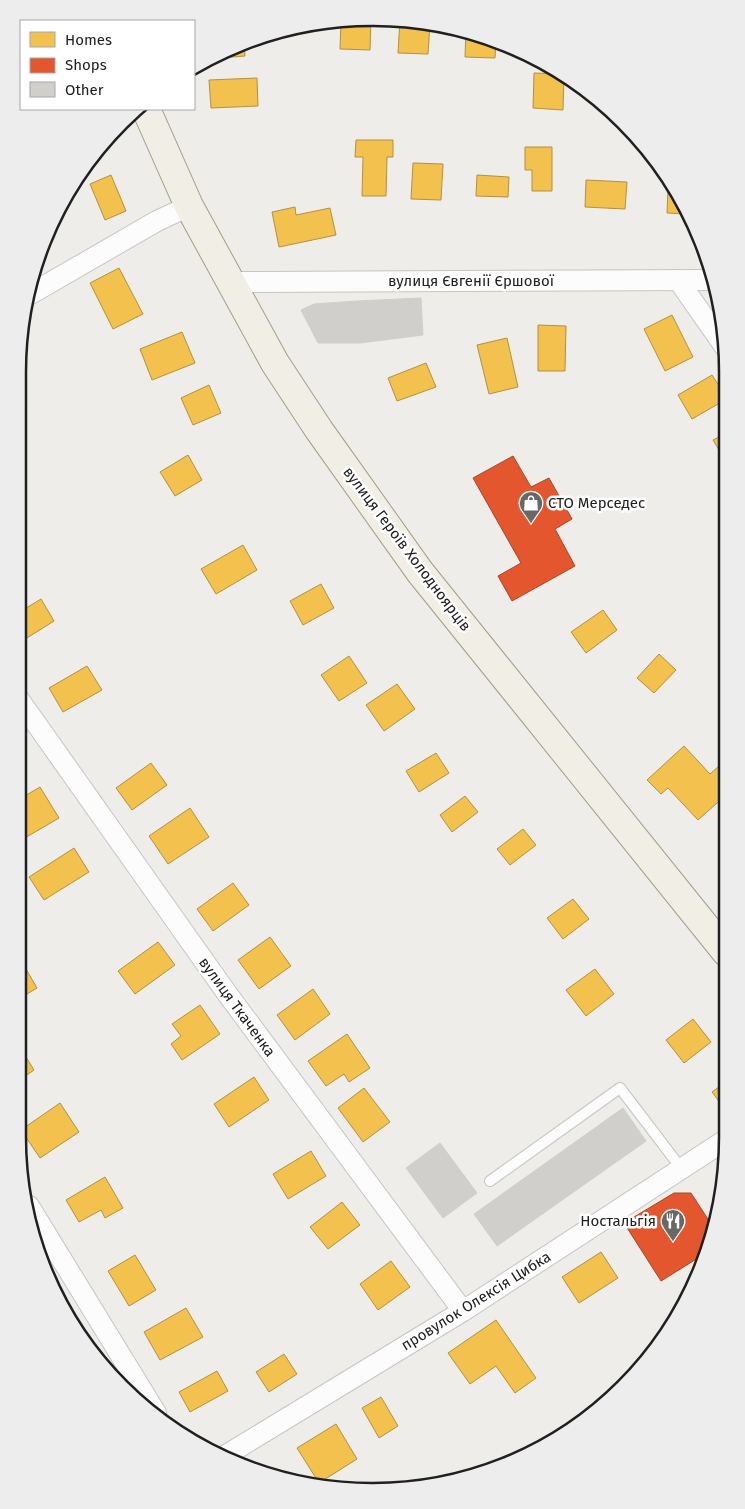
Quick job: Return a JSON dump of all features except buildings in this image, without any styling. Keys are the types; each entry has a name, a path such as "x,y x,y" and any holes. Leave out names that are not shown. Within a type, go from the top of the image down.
{"main road":[{"name":"вулиця Героїв Холодноярців","path":"146,110 189,206 275,363 319,430 420,572 719,943"}],"street":[{"path":"36,291 157,222 189,206"},
{"path":"678,280 717,337"},
{"name":"вулиця Євгенії Єршової","path":"231,282 706,280"},
{"name":"вулиця Ткаченка","path":"26,709 226,992 463,1311"},
{"name":"провулок Олексія Цибка","path":"231,1452 463,1311 719,1144"},
{"path":"36,1218 148,1400"}],"lane":[{"path":"490,1182 620,1088 681,1168"}],"place":[{"name":"СТО Мерседес","path":"531,524"},
{"name":"Ностальгія","path":"673,1242"}]}
